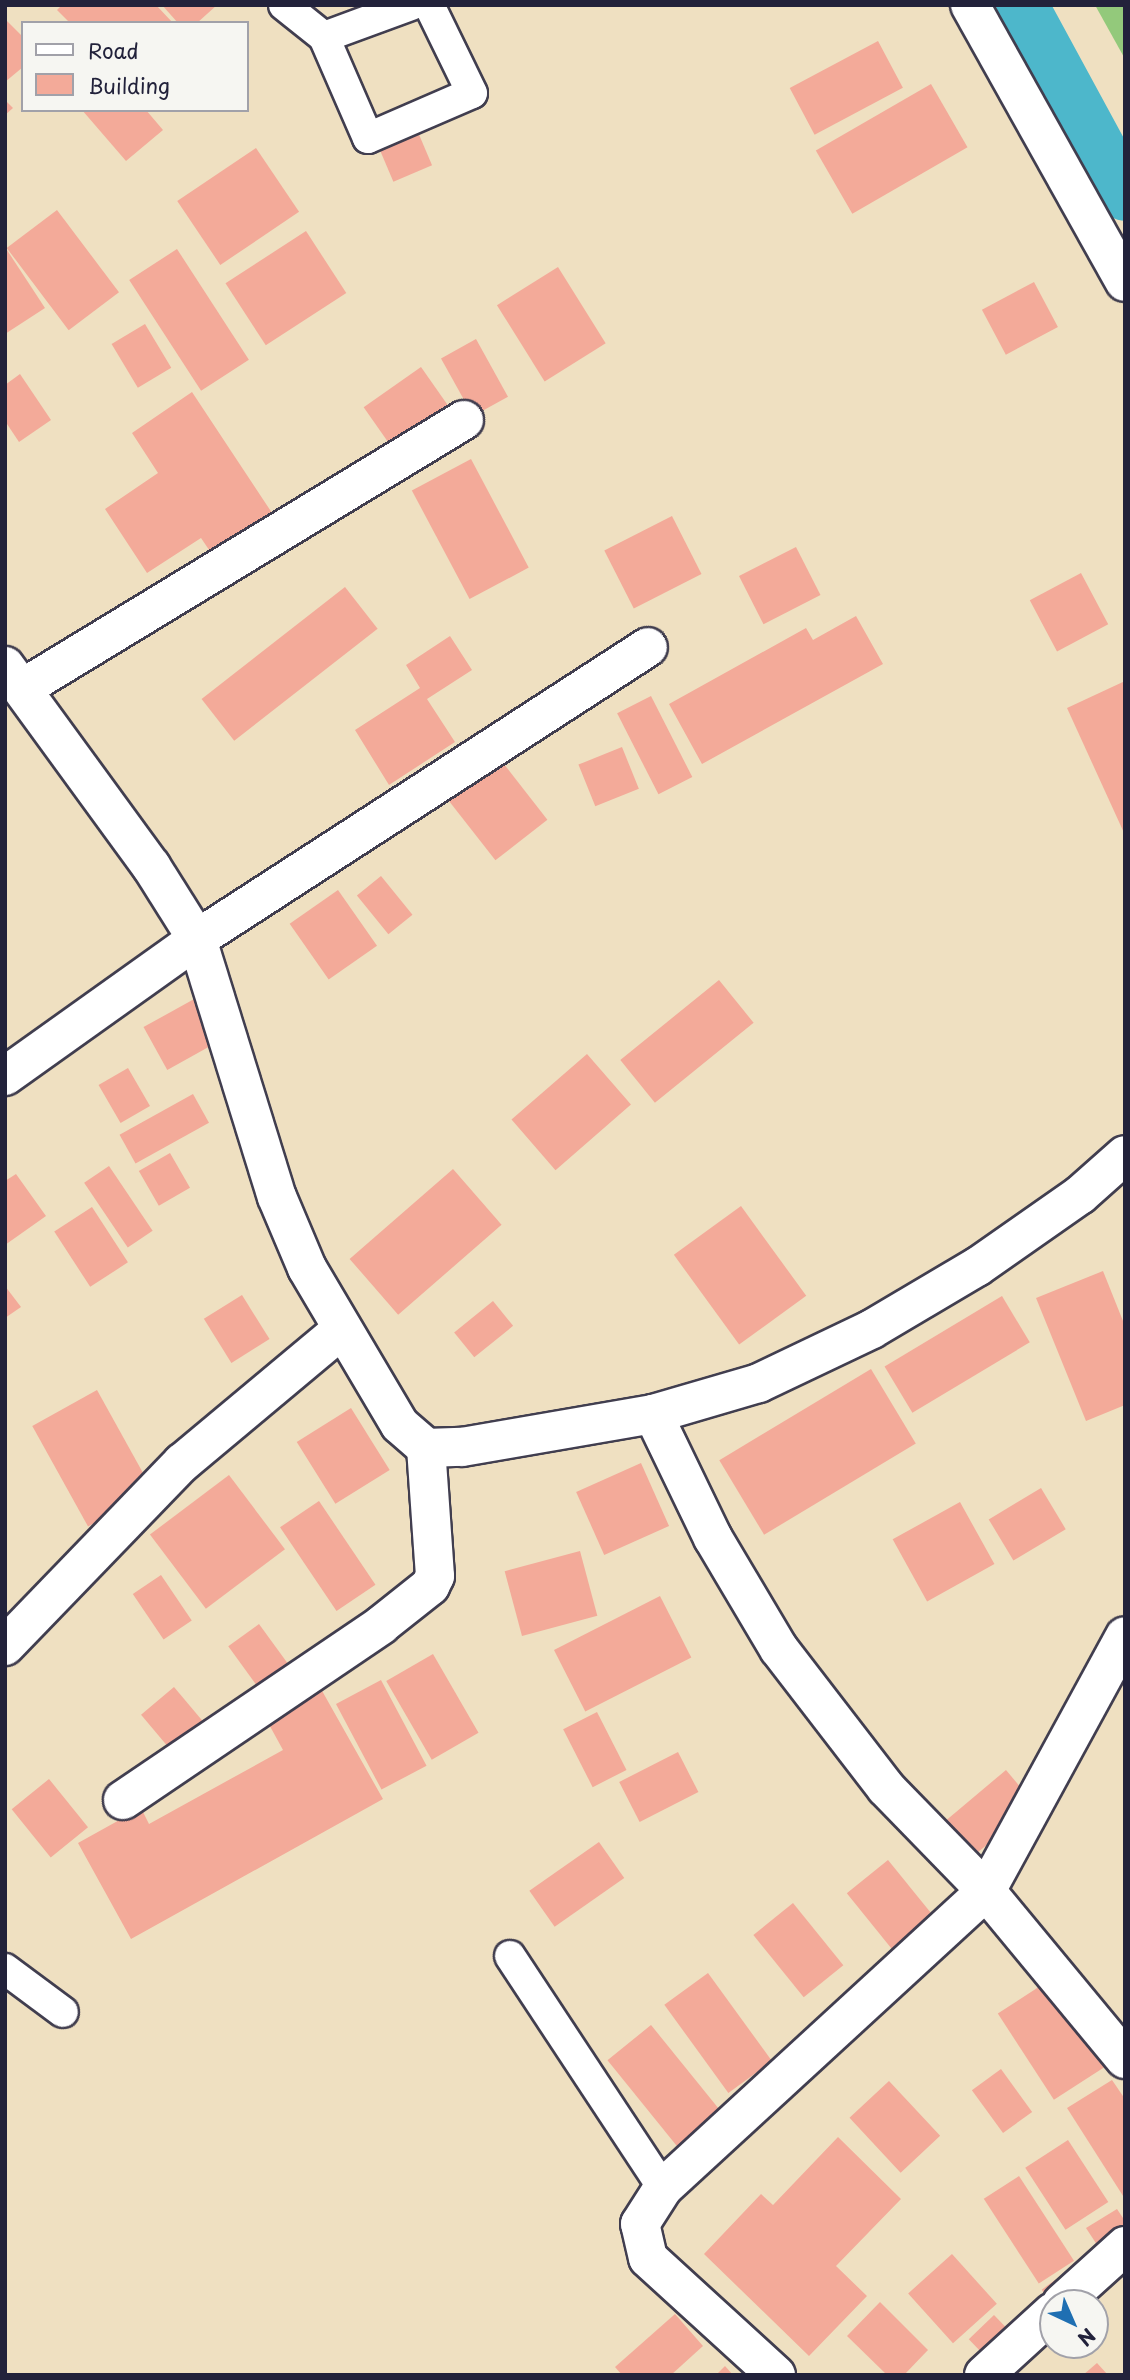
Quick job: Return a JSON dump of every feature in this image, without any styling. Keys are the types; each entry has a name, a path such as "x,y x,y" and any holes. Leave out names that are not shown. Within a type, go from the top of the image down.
{"street":[{"path":"970,5 1125,282"},
{"path":"464,420 14,677 151,866 197,939 277,1197 307,1268 341,1330 400,1425 426,1448 462,1447 653,1415 760,1383 872,1329 977,1267 1080,1195 1125,1155"},
{"path":"5,1076 197,939 648,647"},
{"path":"5,1646 182,1463 341,1330"},
{"path":"653,1415 713,1538 779,1649 886,1787 986,1891 1125,2059"},
{"path":"123,1800 381,1625 430,1586 435,1576 426,1448"},
{"path":"776,2375 648,2258 639,2224 663,2188 986,1891 1125,1636"},
{"path":"1077,2289 1125,2246"},
{"path":"984,2375 1039,2325"}],"lane":[{"path":"284,5 324,37 368,138 472,93 429,5"},
{"path":"324,37 411,5"},
{"path":"510,1956 663,2188"},
{"path":"5,1969 63,2012"}],"green space":[{"path":"1095,5 1125,5 1125,59"}],"building":[{"path":"62,5 156,5 171,21 68,21 57,10"},
{"path":"162,5 217,5 199,21 176,21"},
{"path":"7,21 21,35 21,69 5,82"},
{"path":"878,41 903,88 815,135 790,88"},
{"path":"931,84 968,147 852,214 816,150"},
{"path":"5,100 13,108 5,115"},
{"path":"409,111 432,165 393,182 370,127"},
{"path":"84,112 148,112 163,130 126,161"},
{"path":"256,148 299,212 220,265 177,201"},
{"path":"57,210 119,292 69,330 7,248"},
{"path":"306,231 346,293 266,345 225,283"},
{"path":"5,247 45,308 5,334"},
{"path":"177,249 249,360 201,391 129,280"},
{"path":"558,267 606,343 545,381 497,305"},
{"path":"1034,282 1058,327 1006,355 982,310"},
{"path":"145,324 171,368 138,388 112,344"},
{"path":"476,339 508,397 473,416 441,358"},
{"path":"421,367 451,410 393,450 364,407"},
{"path":"20,374 51,420 19,442 5,421 5,385"},
{"path":"192,392 280,525 220,566 201,538 147,573 105,509 158,473 132,433"},
{"path":"471,459 529,568 470,599 412,490"},
{"path":"672,516 702,574 634,608 604,551"},
{"path":"796,547 821,595 763,624 739,576"},
{"path":"1081,573 1108,624 1057,651 1030,600"},
{"path":"345,587 378,629 234,741 202,699"},
{"path":"856,616 883,664 702,764 669,704 806,628 813,640"},
{"path":"450,636 472,670 427,699 455,742 389,785 355,730 420,688 406,665"},
{"path":"1125,681 1125,835 1067,708"},
{"path":"651,696 692,777 658,794 617,713"},
{"path":"622,747 639,789 595,806 578,765"},
{"path":"500,759 547,820 495,860 448,800"},
{"path":"381,876 412,915 388,934 357,896"},
{"path":"338,890 377,946 329,980 290,924"},
{"path":"719,980 754,1023 655,1103 620,1060"},
{"path":"196,998 220,1041 167,1070 144,1027"},
{"path":"587,1054 631,1105 555,1170 512,1120"},
{"path":"128,1068 150,1106 121,1123 99,1085"},
{"path":"193,1094 209,1123 136,1164 120,1135"},
{"path":"170,1153 190,1188 159,1206 139,1171"},
{"path":"109,1166 153,1231 128,1247 84,1183"},
{"path":"453,1169 502,1225 398,1315 350,1259"},
{"path":"16,1174 46,1216 5,1245 5,1181"},
{"path":"741,1206 806,1296 739,1345 674,1255"},
{"path":"92,1207 128,1262 90,1287 54,1232"},
{"path":"1103,1271 1125,1326 1125,1405 1086,1421 1036,1298"},
{"path":"5,1286 21,1307 5,1318"},
{"path":"242,1295 270,1339 231,1363 204,1319"},
{"path":"1002,1296 1030,1342 912,1413 885,1367"},
{"path":"493,1301 513,1326 474,1357 454,1332"},
{"path":"871,1369 916,1444 764,1535 719,1460"},
{"path":"97,1390 153,1491 88,1526 32,1426"},
{"path":"351,1408 390,1470 335,1504 297,1442"},
{"path":"641,1463 669,1526 604,1555 576,1492"},
{"path":"229,1475 285,1549 206,1609 150,1535"},
{"path":"1041,1488 1066,1529 1013,1561 989,1519"},
{"path":"319,1501 375,1585 337,1611 280,1527"},
{"path":"960,1502 994,1564 927,1601 893,1539"},
{"path":"580,1551 597,1616 522,1636 505,1571"},
{"path":"161,1575 192,1621 164,1640 133,1594"},
{"path":"660,1596 691,1657 585,1712 554,1650"},
{"path":"259,1624 293,1670 262,1692 228,1646"},
{"path":"433,1654 478,1733 432,1760 386,1681"},
{"path":"381,1680 427,1766 382,1790 336,1704"},
{"path":"174,1687 209,1728 176,1756 141,1715"},
{"path":"321,1689 383,1799 131,1939 78,1843 141,1808 149,1824 283,1750 266,1719"},
{"path":"597,1712 627,1770 593,1787 563,1729"},
{"path":"678,1752 698,1792 640,1822 619,1782"},
{"path":"1006,1770 1035,1804 970,1859 941,1825"},
{"path":"49,1779 88,1827 51,1857 12,1809"},
{"path":"599,1842 624,1878 555,1927 529,1891"},
{"path":"888,1860 937,1921 896,1954 847,1893"},
{"path":"793,1903 843,1965 804,1997 753,1935"},
{"path":"708,1973 772,2061 728,2093 664,2005"},
{"path":"1054,1977 1110,2063 1054,2100 998,2013"},
{"path":"651,2025 725,2116 681,2151 607,2060"},
{"path":"1001,2069 1032,2112 1003,2133 972,2090"},
{"path":"1112,2080 1125,2099 1125,2199 1067,2108"},
{"path":"889,2081 940,2136 901,2173 850,2118"},
{"path":"838,2137 901,2199 836,2266 867,2296 809,2356 704,2254 761,2194 773,2205"},
{"path":"1068,2140 1108,2202 1066,2230 1025,2168"},
{"path":"1019,2176 1074,2261 1039,2284 984,2199"},
{"path":"1117,2209 1125,2221 1125,2240 1103,2254 1086,2228"},
{"path":"952,2254 997,2304 953,2343 908,2293"},
{"path":"1066,2272 1077,2287 1043,2289"},
{"path":"880,2302 928,2350 904,2375 887,2375 847,2336"},
{"path":"675,2314 703,2346 671,2375 622,2375 615,2367"},
{"path":"994,2315 1013,2335 988,2359 969,2339"},
{"path":"1097,2363 1108,2375 1083,2375"},
{"path":"725,2366 733,2375 716,2375"}],"waterway":[{"path":"1022,5 1125,195"}]}
